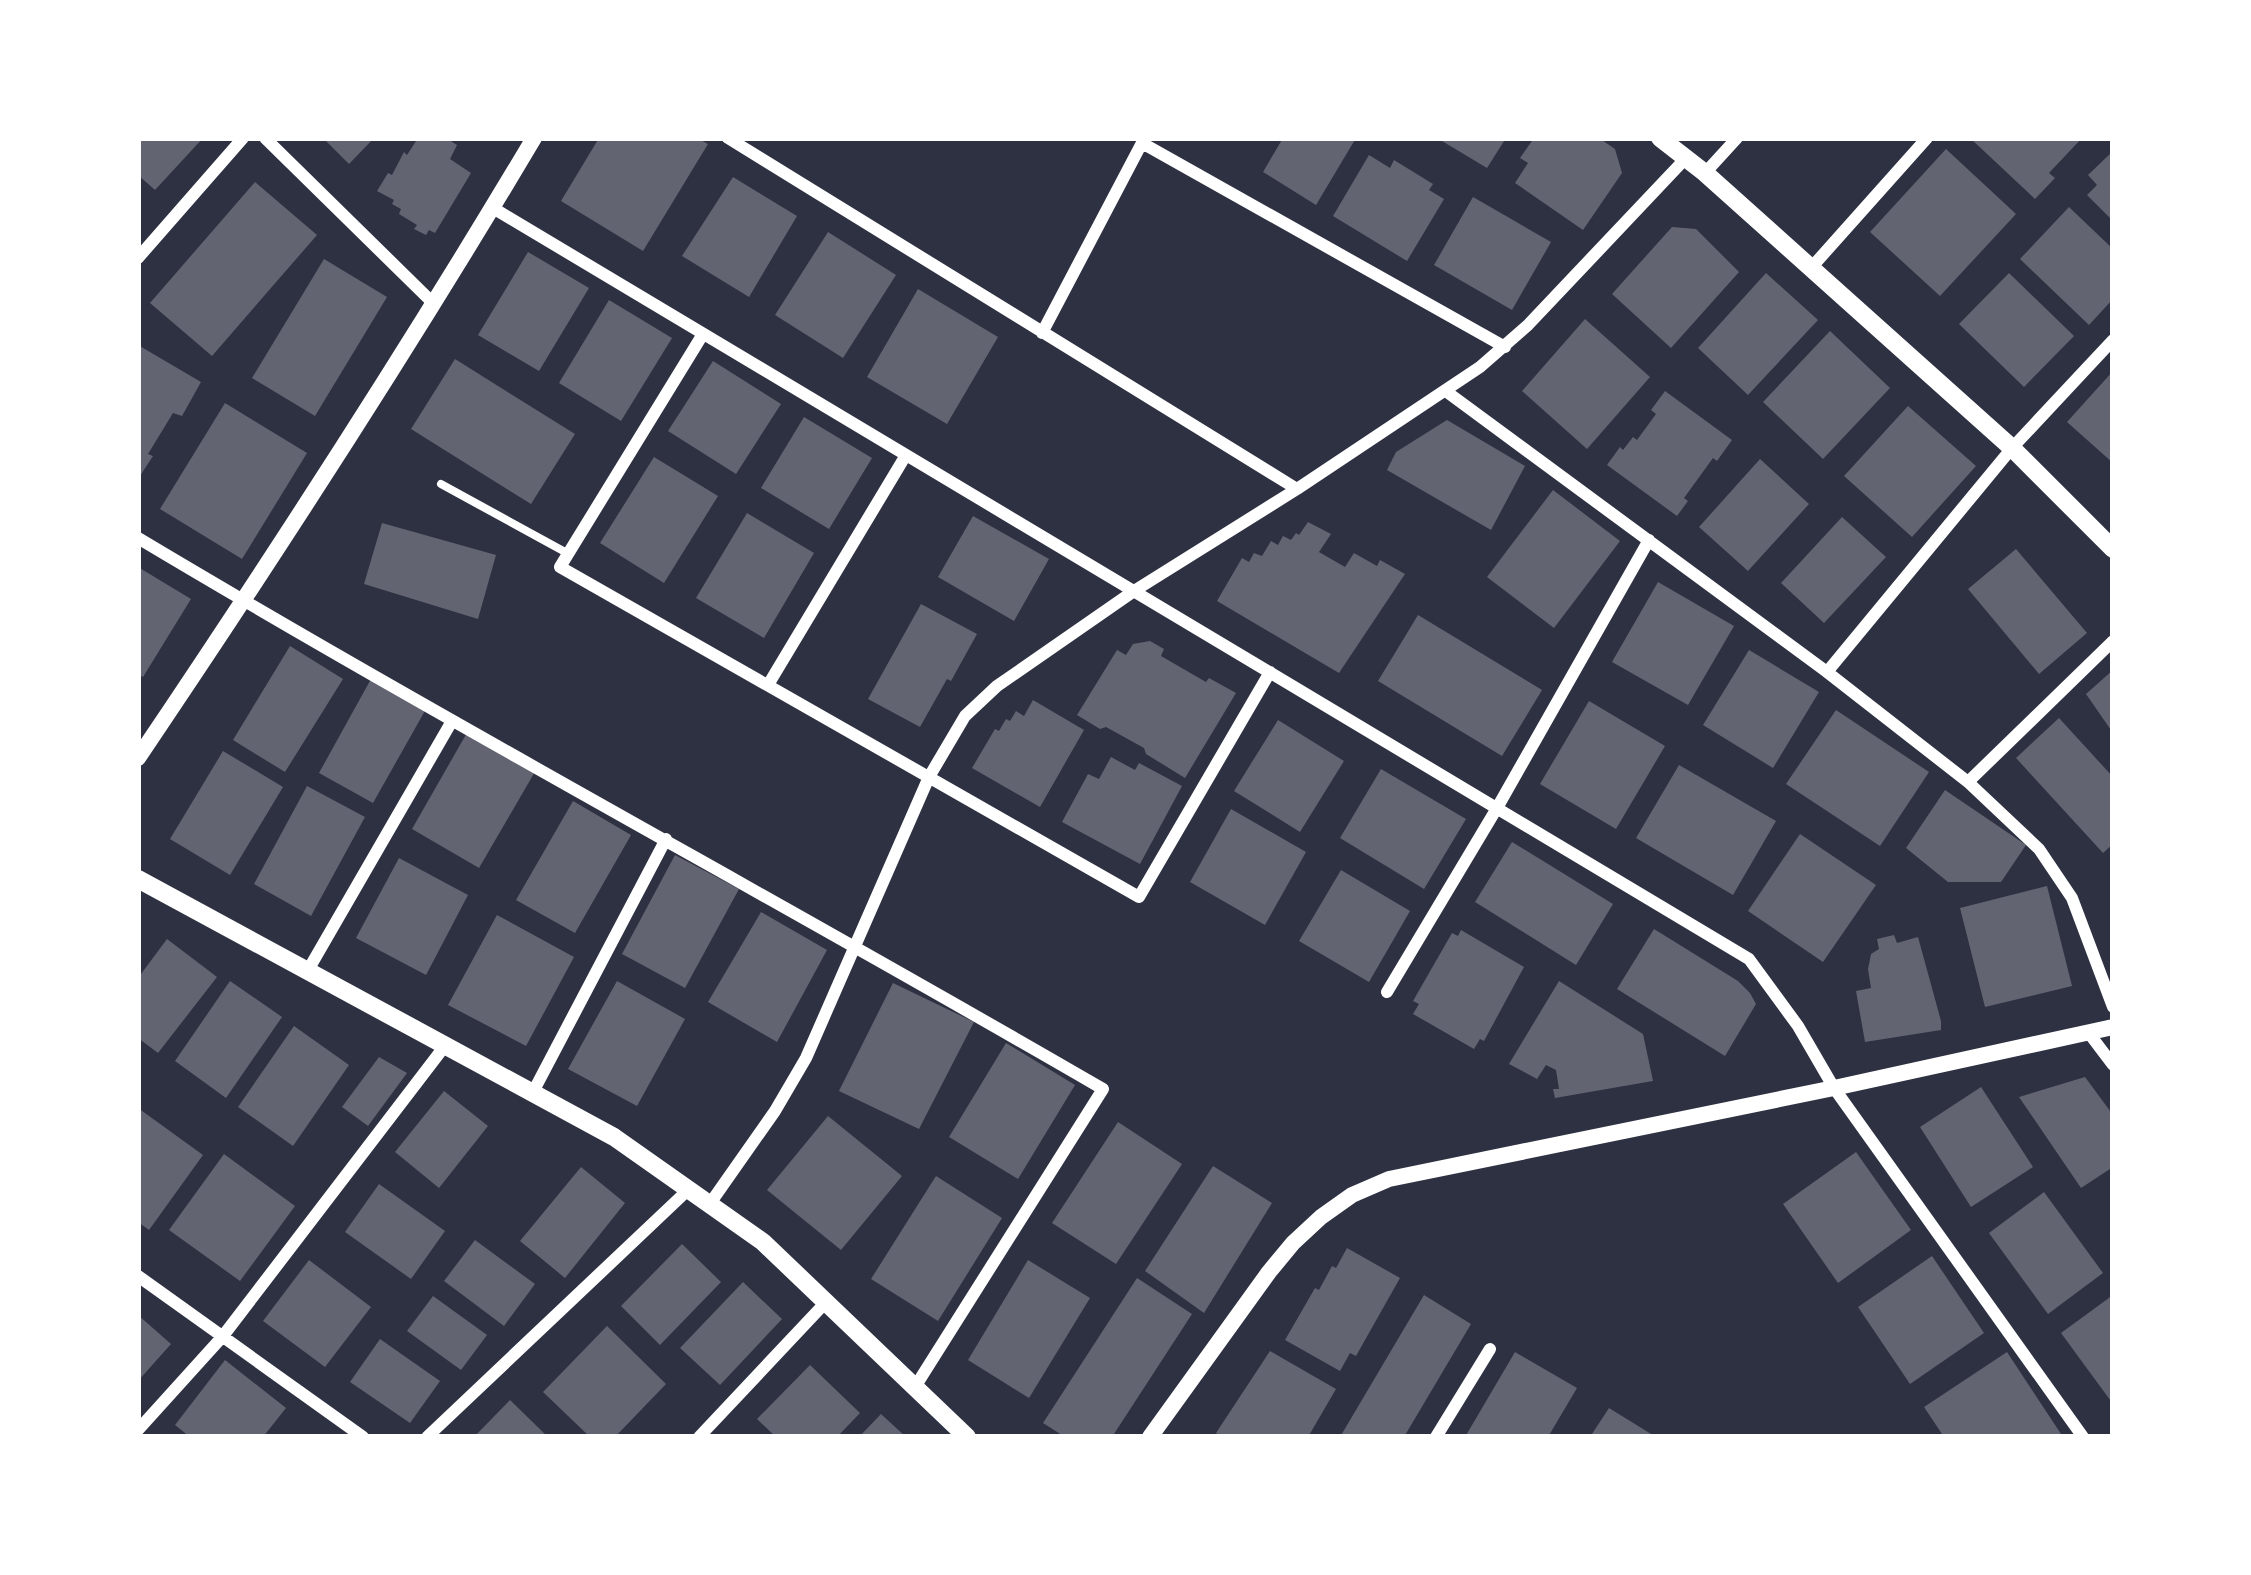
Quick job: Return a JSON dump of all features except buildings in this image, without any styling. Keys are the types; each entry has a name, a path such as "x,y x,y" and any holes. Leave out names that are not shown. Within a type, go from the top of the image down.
{"main road":[{"path":"1660,138 2012,448 2113,549"},
{"path":"138,879 614,1137 763,1242 967,1437"}],"street":[{"path":"138,258 243,138"},
{"path":"265,138 433,303"},
{"path":"138,758 243,601 534,138"},
{"path":"728,138 1297,489"},
{"path":"1705,173 1737,138"},
{"path":"1811,268 1927,138"},
{"path":"1042,333 1144,141 1504,347"},
{"path":"710,1205 796,1076 929,777 965,716 997,686 1134,591 1447,392 1528,325 1686,158"},
{"path":"493,208 1749,959 1798,1026 1834,1088 2083,1437"},
{"path":"704,334 564,560 768,686 1139,897 1270,672"},
{"path":"1826,673 2012,448 2113,340"},
{"path":"1447,392 1968,782 2039,849 2072,898 2113,1007"},
{"path":"768,686 906,454"},
{"path":"138,538 1103,1089 915,1387"},
{"path":"1387,992 1649,540"},
{"path":"1968,782 2113,641"},
{"path":"307,973 452,721"},
{"path":"532,1094 666,839"},
{"path":"1150,1437 1281,1258 1321,1217 1389,1179 2113,1027"},
{"path":"2088,1032 2113,1065"},
{"path":"138,1430 223,1336 444,1047"},
{"path":"427,1437 689,1189"},
{"path":"138,1276 362,1437"},
{"path":"699,1437 827,1301"},
{"path":"1436,1437 1490,1348"}],"lane":[{"path":"441,484 564,560"}]}
